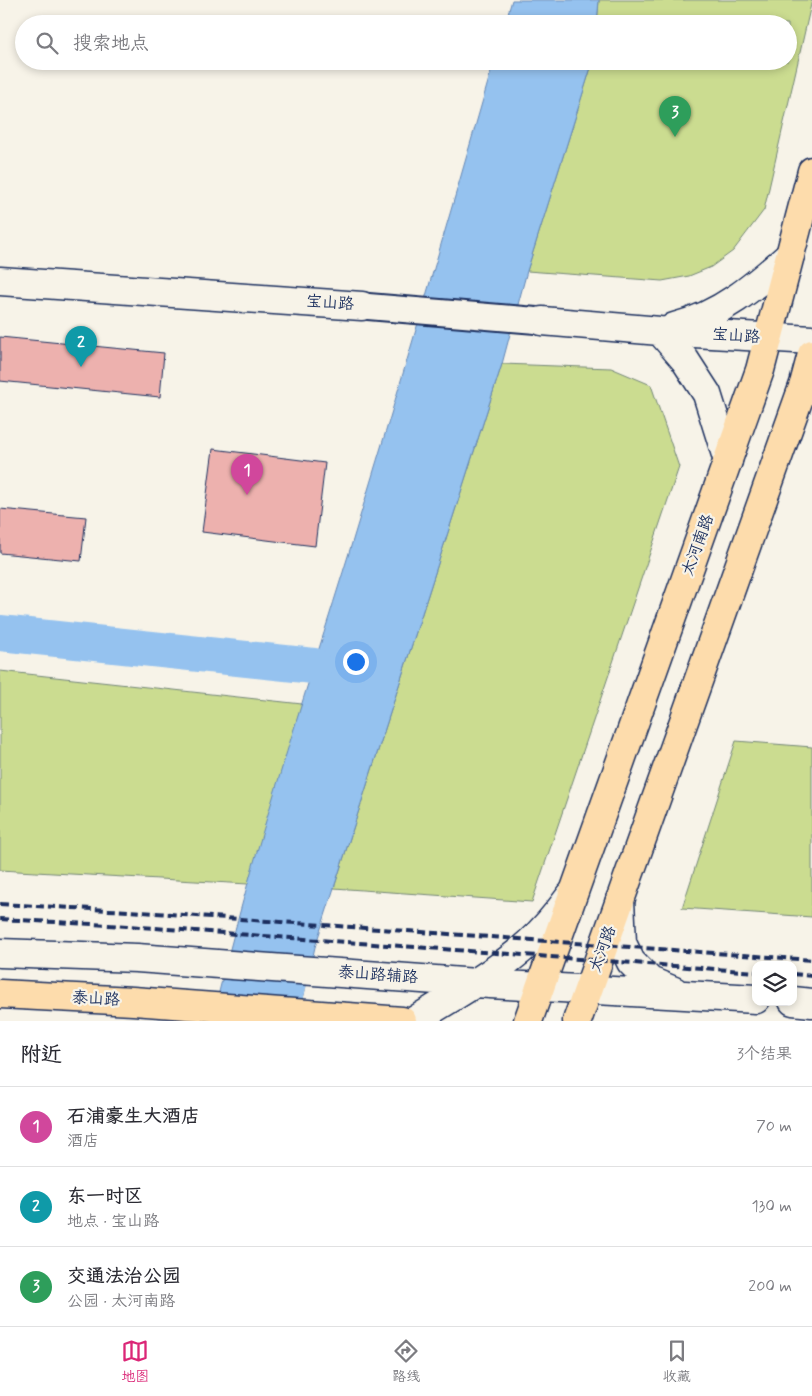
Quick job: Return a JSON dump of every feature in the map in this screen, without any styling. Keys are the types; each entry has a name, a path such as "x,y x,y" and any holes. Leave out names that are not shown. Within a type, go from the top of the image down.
{"main road":[{"name":"太河南路","path":"571,902 760,370 812,171"},
{"path":"624,888 804,384 812,354"},
{"name":"太河路","path":"577,1021 624,888"},
{"path":"528,1021 571,902"},
{"name":"泰山路","path":"0,994 133,1001 402,1021"}],"street":[{"path":"728,461 707,394 685,360 660,331 690,323 716,311 761,281 790,255"},
{"name":"宝山路","path":"0,281 362,306 660,331 812,340"},
{"path":"624,888 622,942 632,962 650,981 682,994"},
{"path":"414,1021 475,982 528,944 571,902"},
{"name":"泰山路辅路","path":"0,953 137,958 475,982 752,999"},
{"path":"797,1002 812,1003"}],"green space":[{"path":"599,0 812,0 797,66 797,15 598,15"},
{"path":"590,70 796,70 764,210 733,251 711,267 689,276 662,281 527,271"},
{"path":"502,364 611,368 651,385 679,467 532,902 334,888"},
{"path":"0,671 302,704 248,884 0,870"},
{"path":"736,741 812,747 812,917 682,908"}],"water":[{"path":"512,0 599,0 598,15 508,15"},
{"path":"491,70 590,70 527,271 502,364 315,947 298,1021 212,1021 260,841 442,242"}],"building":[{"path":"0,337 164,353 160,397 0,381"},
{"path":"213,449 325,463 315,546 202,532"},
{"path":"0,509 86,517 81,561 0,553"}],"waterway":[{"path":"0,633 314,666"}],"railway":[{"path":"0,904 128,911 812,960"},
{"path":"0,919 127,926 752,972"},
{"path":"797,974 812,976"}],"place":[{"name":"交通法治公园","path":"675,137"},
{"name":"东一时区","path":"81,367"},
{"name":"石浦豪生大酒店","path":"247,495"}]}
